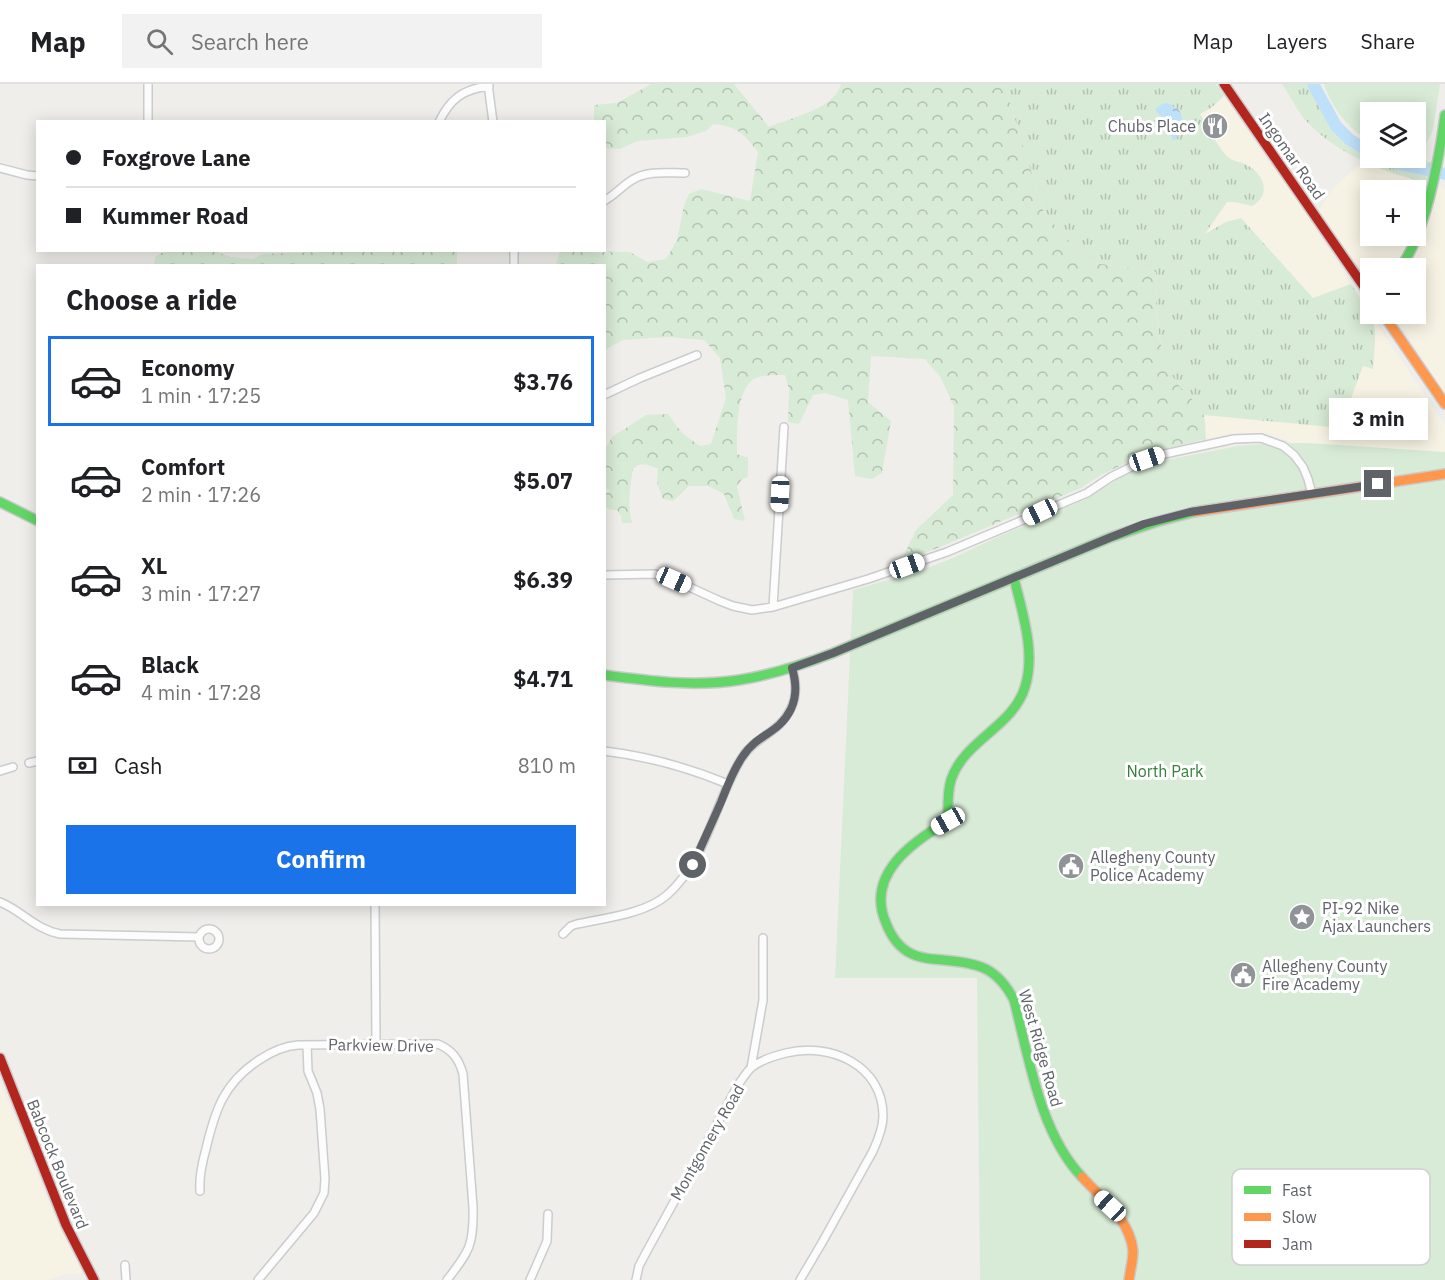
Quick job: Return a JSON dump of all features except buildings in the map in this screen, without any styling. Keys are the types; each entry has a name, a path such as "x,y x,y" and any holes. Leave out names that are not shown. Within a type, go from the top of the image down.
{"street":[{"path":"148,84 148,120"},
{"name":"Ingomar Road","path":"1224,84 1360,280"},
{"path":"440,120 451,102 470,90 488,85 493,120"},
{"path":"1407,258 1416,236 1432,183 1445,115"},
{"path":"0,168 36,176"},
{"path":"606,200 639,176 656,173 685,173"},
{"path":"1390,324 1445,404"},
{"path":"606,394 697,355"},
{"path":"773,608 783,427"},
{"path":"606,575 655,574 734,606 752,610 773,608 947,552 1087,493 1111,477 1147,459 1234,439 1261,438 1283,446 1303,467 1312,494"},
{"path":"606,675 674,683 706,683 736,680 792,668 1109,538 1160,520 1204,510 1445,474"},
{"path":"0,502 36,520"},
{"name":"West Ridge Road","path":"1014,578 1029,662 1022,693 1013,709 958,764 949,789 948,821 913,843 900,854 892,865 883,887 882,910 891,933 900,946 908,952 923,958 959,961 985,967 1007,985 1014,1000 1040,1102 1053,1138 1072,1167 1119,1215 1128,1230 1133,1254 1129,1280"},
{"path":"563,934 571,926 656,903 667,896 678,884 693,865 728,784 742,758 749,748 780,726 791,708 795,696 792,668"},
{"path":"606,751 630,754 676,765 728,784"},
{"path":"29,763 36,761"},
{"path":"0,771 13,767"},
{"path":"0,902 39,927 60,934 199,937"},
{"path":"375,906 376,1043"},
{"path":"751,1068 763,999 763,938"},
{"name":"Parkview Drive","path":"200,1191 200,1175 215,1113 225,1093 245,1070 264,1057 290,1046 376,1043 438,1044 455,1055 461,1067 473,1207 472,1241 466,1255 447,1280"},
{"path":"258,1280 314,1213 324,1193 320,1109 317,1093 308,1071 307,1045"},
{"name":"Montgomery Road","path":"636,1280 639,1266 663,1220 732,1094 751,1068 761,1061 780,1054 806,1049 845,1057 866,1072 879,1093 883,1117 873,1151 800,1280"},
{"name":"Babcock Boulevard","path":"0,1058 66,1225 94,1280"},
{"path":"530,1280 547,1241 548,1215"},
{"path":"125,1265 126,1280"}],"shaded area":[{"path":"1224,96 1269,163 1286,183 1351,284 1313,299 1241,218 1226,222 1204,235 1227,202 1252,206 1247,165 1228,158 1200,114"},
{"path":"1360,165 1360,168 1379,168 1415,180 1360,180 1360,246 1426,246 1426,183 1445,190 1445,395 1399,324 1426,324 1426,258 1360,258 1360,268 1319,210 1334,188"},
{"path":"1374,324 1377,324 1445,425 1445,467 1307,460 1289,441 1265,433 1234,433 1206,439 1204,415 1340,427 1363,366 1373,368"},
{"path":"0,1083 50,1207 82,1273 65,1274 47,1280 0,1280"}],"green space":[{"path":"651,84 734,84 769,127 811,112 830,100 837,93 841,84 1004,84 1044,213 1088,262 1156,272 1160,342 1169,368 1178,384 1202,412 1205,419 1206,439 1146,453 1101,475 1081,488 901,561 916,530 953,495 954,407 941,378 925,359 871,356 868,402 891,421 882,473 872,479 855,476 848,400 825,393 813,395 799,424 788,422 789,389 785,375 762,376 749,383 744,391 739,412 737,454 748,458 748,477 742,479 737,486 745,521 734,519 724,494 708,486 689,486 673,501 663,499 657,483 658,469 642,464 633,468 629,502 632,523 622,523 617,510 606,508 606,494 609,489 606,489 606,447 612,437 646,415 668,414 682,433 700,446 711,444 726,398 720,358 704,340 669,337 623,340 606,349 606,264 556,264 560,252 630,252 647,262 666,259 677,240 684,205 689,194 701,189 750,201 758,152 739,132 713,124 706,131 687,137 637,141 620,149 606,148 606,120 594,120 594,105 617,103"},
{"path":"1004,84 1216,84 1224,96 1200,114 1225,155 1253,169 1261,179 1264,191 1252,206 1227,202 1205,234 1226,222 1241,218 1313,298 1351,284 1360,298 1360,324 1374,324 1373,369 1363,366 1340,428 1204,415 1182,391 1165,358 1158,329 1156,272 1088,262 1044,213"},
{"path":"1282,84 1318,84 1328,113 1348,137 1360,143 1360,160 1323,137 1299,111"},
{"path":"1324,84 1440,84 1433,130 1426,145 1426,102 1360,102 1360,134 1348,124 1331,101"},
{"path":"1426,161 1432,162 1427,183 1426,180 1417,180 1380,168 1426,168"},
{"path":"163,252 216,252 231,257 253,259 263,254 319,252 457,252 457,264 154,264 155,257"},
{"name":"North Park","path":"1308,443 1445,452 1445,1280 980,1280 977,978 835,978 853,590 920,571 953,558 1084,500 1135,469 1151,463 1238,446"}],"water":[{"path":"1167,103 1179,110 1182,119 1180,132 1173,141 1165,120 1156,111 1156,108"}],"waterway":[{"path":"1313,84 1336,126 1360,146"},
{"path":"1418,168 1445,174"}],"traffic: fast":[{"path":"1406,258 1417,236 1430,195 1445,115"},
{"path":"0,502 36,520"},
{"path":"606,675 655,681 705,683 739,680 775,672 833,653 1109,538 1194,512"},
{"path":"1014,578 1028,646 1028,674 1025,687 1010,713 966,754 957,766 949,790 948,821 920,839 896,862 887,875 882,890 881,906 890,932 899,945 907,951 923,958 976,965 993,974 1008,989 1014,1000 1031,1070 1046,1117 1056,1139 1082,1177"}],"traffic: slow":[{"path":"1390,324 1445,404"},
{"path":"1194,512 1445,474"},
{"path":"1082,1177 1114,1210 1127,1229 1133,1251 1129,1280"}],"traffic: jam":[{"path":"1224,84 1360,281"},
{"path":"0,1058 66,1225 94,1280"}],"place":[{"name":"Chubs Place","path":"1215,126"},
{"name":"Allegheny County Police Academy","path":"1071,866"},
{"name":"PI-92 Nike Ajax Launchers","path":"1302,917"},
{"name":"Allegheny County Fire Academy","path":"1243,975"}],"route":[{"path":"693,865 728,784 742,758 753,744 785,720 795,696 792,668 1144,524 1190,512 1378,484"}]}
